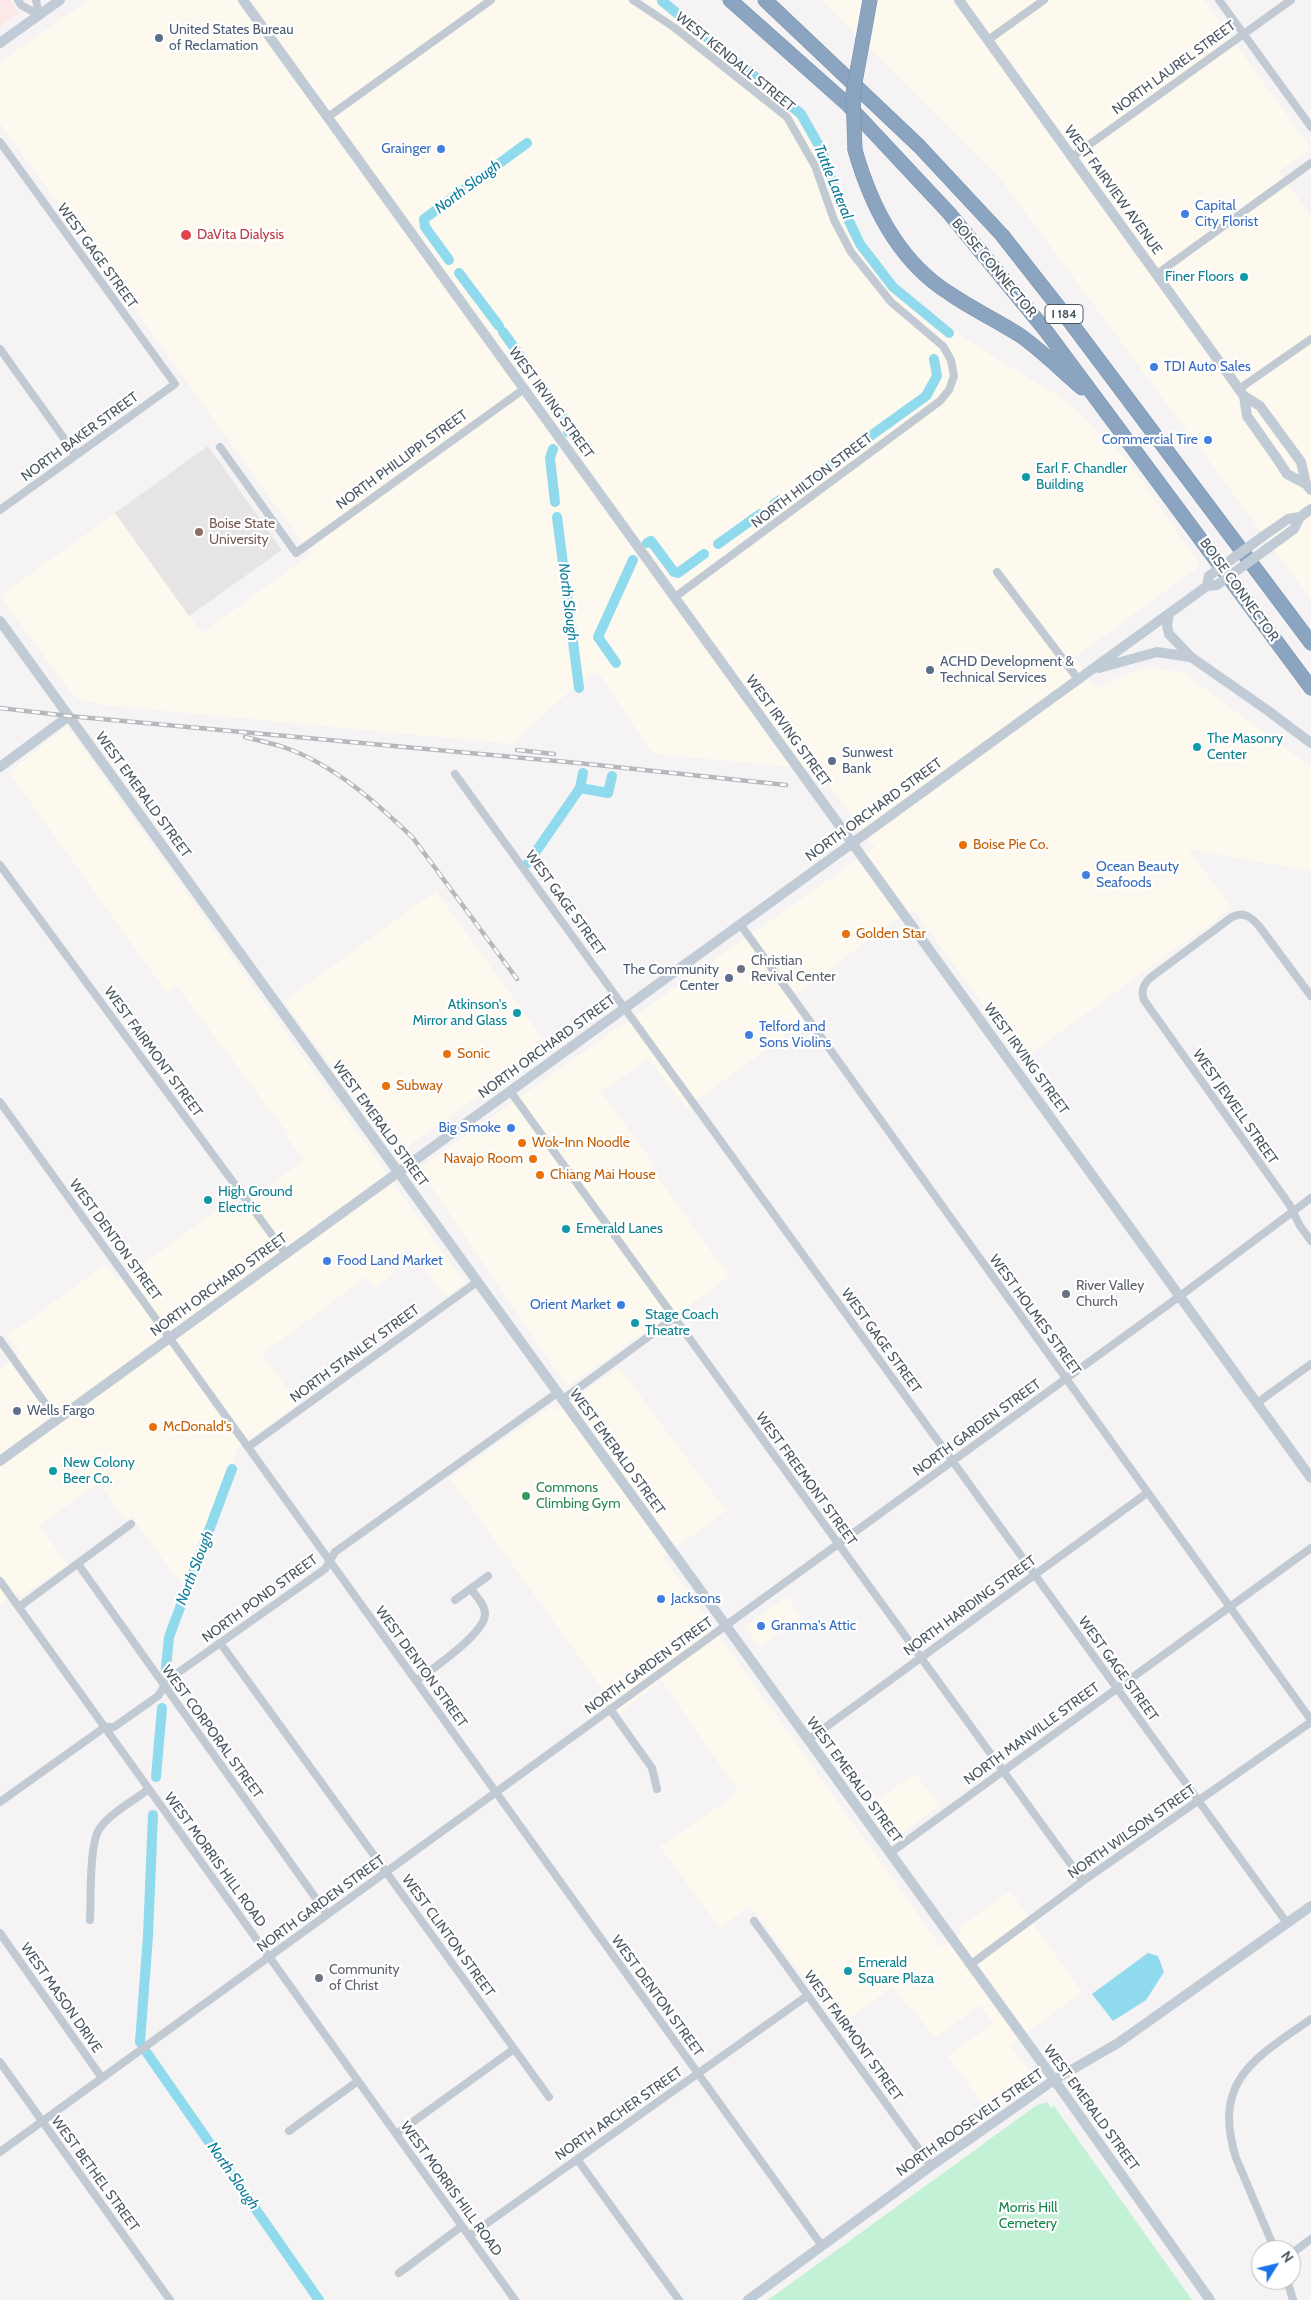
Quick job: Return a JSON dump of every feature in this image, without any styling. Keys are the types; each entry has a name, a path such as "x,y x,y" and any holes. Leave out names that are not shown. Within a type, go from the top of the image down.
{"highway":[{"name":"BOISE CONNECTOR","path":"730,0 847,104 949,213 1046,331 1311,688"},
{"name":"BOISE CONNECTOR","path":"765,0 782,14 919,146 1002,235 1071,323 1311,643"},
{"path":"769,0 782,14"},
{"path":"870,0 853,93 855,150 865,184 892,237 916,268 947,292 1021,337 1102,405"}],"street":[{"path":"18,0 21,5 39,15"},
{"path":"36,0 39,15"},
{"path":"0,43 60,0"},
{"name":"WEST IRVING STREET","path":"244,0 1311,1478"},
{"path":"328,118 490,0"},
{"name":"WEST KENDALL STREET","path":"632,0 675,28 787,116 815,166 834,220 851,252 891,302 943,346 952,360 954,376"},
{"name":"WEST FAIRVIEW AVENUE","path":"959,0 1241,393 1260,406 1301,462 1308,487"},
{"path":"988,40 1044,0"},
{"path":"1219,0 1311,128"},
{"name":"NORTH LAUREL STREET","path":"1072,157 1291,0"},
{"name":"WEST GAGE STREET","path":"0,142 175,384"},
{"path":"1157,274 1311,164"},
{"path":"1241,393 1311,339"},
{"path":"0,349 76,455"},
{"name":"NORTH HILTON STREET","path":"675,597 940,401 949,390 954,376"},
{"name":"NORTH BAKER STREET","path":"0,510 175,384"},
{"name":"NORTH PHILLIPPI STREET","path":"220,447 296,553 524,389"},
{"name":"WEST FAIRVIEW AVENUE","path":"1241,393 1247,416 1287,474 1308,487"},
{"name":"NORTH ORCHARD STREET","path":"1205,587 1209,576 1262,537 1288,518 1300,516 1311,509"},
{"name":"NORTH ORCHARD STREET","path":"0,1461 1205,587 1217,585 1268,548 1294,529 1300,516"},
{"path":"997,572 1078,679"},
{"path":"1169,614 1167,626 1169,634 1191,657 1311,743"},
{"name":"WEST EMERALD STREET","path":"0,621 1054,2080 1210,2300"},
{"path":"1090,670 1157,652 1191,657"},
{"path":"0,767 69,716"},
{"name":"WEST GAGE STREET","path":"455,774 1287,1923"},
{"name":"WEST FAIRMONT STREET","path":"0,865 286,1254"},
{"name":"WEST JEWELL STREET","path":"1311,996 1259,926 1252,918 1245,914 1232,917 1150,978 1143,987 1144,1000 1294,1211 1300,1226 1311,1241"},
{"name":"WEST HOLMES STREET","path":"740,924 1311,1721"},
{"name":"WEST FREEMONT STREET","path":"510,1091 1083,1881"},
{"name":"WEST DENTON STREET","path":"0,1102 822,2246"},
{"name":"NORTH GARDEN STREET","path":"0,2152 1180,1296 1311,1198"},
{"name":"NORTH STANLEY STREET","path":"248,1447 477,1282"},
{"name":"NORTH POND STREET","path":"0,1802 104,1728 114,1727 158,1696 169,1679 325,1569 336,1552 674,1318"},
{"path":"0,1340 57,1420"},
{"path":"1257,1403 1311,1364"},
{"name":"NORTH HARDING STREET","path":"808,1740 1147,1493"},
{"path":"19,1607 131,1524"},
{"name":"NORTH MANVILLE STREET","path":"890,1853 1311,1548"},
{"name":"WEST CORPORAL STREET","path":"78,1564 327,1914"},
{"path":"455,1600 488,1576"},
{"name":"WEST MORRIS HILL ROAD","path":"0,1581 515,2300"},
{"path":"416,1681 456,1652 483,1624 485,1614 482,1604 471,1589"},
{"name":"WEST CLINTON STREET","path":"221,1644 549,2097"},
{"path":"610,1709 652,1768 657,1789"},
{"name":"NORTH WILSON STREET","path":"970,1965 1083,1881 1311,1721"},
{"path":"90,1920 93,1849 98,1829 149,1789"},
{"name":"NORTH ROOSEVELT STREET","path":"748,2300 931,2166 1054,2080 1118,2043 1311,1906"},
{"name":"WEST FAIRMONT STREET","path":"754,1921 931,2166"},
{"name":"WEST MASON DRIVE","path":"0,1933 102,2078"},
{"name":"NORTH ARCHER STREET","path":"469,2236 808,1996"},
{"path":"1271,2240 1236,2158 1228,2113 1230,2099 1246,2069 1260,2054 1311,2019"},
{"path":"396,2134 514,2049"},
{"name":"WEST BETHEL STREET","path":"0,2062 170,2300"},
{"path":"289,2131 358,2081"},
{"path":"577,2159 679,2300"},
{"path":"399,2273 462,2226"}],"shaded area":[{"path":"0,0 10,0 19,13 0,26"},
{"path":"89,0 658,0 801,109 825,148 846,211 892,282 967,340 1071,404 1129,462 1200,566 1075,657 1095,687 1146,667 1182,672 1311,767 1311,871 1188,849 1232,908 1023,1059 914,910 893,922 789,999 805,1021 686,1108 649,1058 601,1092 654,1164 650,1167 729,1276 678,1314 675,1310 567,1387 419,1168 875,847 817,769 653,754 598,672 576,685 512,744 103,705 75,698 0,596 115,513 202,633 311,554 0,123 0,62"},
{"path":"821,0 1204,0 1311,149 1279,171 1311,216 1311,599 1000,178"},
{"name":"Boise State University","path":"208,446 282,550 189,616 115,513"},
{"path":"67,726 465,1283 445,1297 408,1248 388,1263 395,1273 375,1288 366,1277 262,1354 298,1404 238,1448 188,1593 132,1517 126,1521 99,1483 39,1525 68,1565 21,1596 17,1592 0,1604 0,1369 20,1353 7,1336 106,1264 119,1281 234,1198 241,1207 304,1160 286,1136 288,1134 177,986 167,993 9,772"},
{"path":"436,891 548,1046 396,1155 284,1001"},
{"path":"619,1367 726,1511 663,1557 941,1947 962,1932 959,1928 1010,1891 1082,1992 1010,2045 1031,2073 1030,2080 988,2111 948,2056 993,2023 980,2005 935,2038 912,2008 909,2009 893,1987 840,2024 750,1906 720,1928 660,1847 739,1792 661,1680 620,1713 450,1478 552,1406 557,1411"},
{"path":"787,1597 801,1617 759,1647 745,1626"},
{"path":"916,1774 939,1806 895,1838 870,1804"}],"green space":[{"name":"Morris Hill Cemetery","path":"1047,2102 1051,2108 1054,2106 1192,2300 768,2300 1037,2105"}],"water":[{"path":"1148,1953 1158,1956 1164,1972 1146,2000 1113,2021 1092,1994"}],"waterway":[{"name":"Tuttle Lateral","path":"662,1 801,114 822,151 836,194 860,244 893,287 949,333"},
{"name":"North Slough","path":"449,260 425,227 424,219 527,143"},
{"name":"North Slough","path":"459,273 499,326"},
{"name":"North Slough","path":"503,332 526,364"},
{"name":"Tuttle Lateral","path":"815,476 926,396 937,376 934,359"},
{"name":"North Slough","path":"541,386 571,428 568,432"},
{"name":"North Slough","path":"553,449 550,458 555,502"},
{"name":"Tuttle Lateral","path":"774,504 780,500"},
{"name":"Tuttle Lateral","path":"718,544 760,514"},
{"name":"North Slough","path":"557,517 579,688"},
{"name":"Tuttle Lateral","path":"647,543 651,541 674,572 678,573 704,554"},
{"name":"Tuttle Lateral","path":"616,663 598,637 633,560"},
{"name":"North Slough","path":"528,863 580,788 583,773"},
{"name":"Tuttle Lateral","path":"580,788 608,793 612,776"},
{"name":"North Slough","path":"166,1668 169,1637 232,1469"},
{"name":"North Slough","path":"156,1777 162,1708"},
{"name":"North Slough","path":"140,2042 148,1936 153,1815"},
{"name":"North Slough","path":"147,2053 319,2300"}],"railway":[{"path":"0,708 578,763 786,785"},
{"path":"245,737 286,748 321,764 354,786 385,812 413,838 517,979"},
{"path":"517,750 554,754"}],"place":[{"name":"United States Bureau of Reclamation","path":"159,38"},
{"name":"Grainger","path":"441,149"},
{"name":"Capital City Florist","path":"1185,214"},
{"name":"DaVita Dialysis","path":"186,235"},
{"name":"Finer Floors","path":"1244,277"},
{"name":"TDI Auto Sales","path":"1154,367"},
{"name":"Commercial Tire","path":"1208,440"},
{"name":"Earl F. Chandler Building","path":"1026,477"},
{"name":"Boise State University","path":"199,532"},
{"name":"ACHD Development & Technical Services","path":"930,670"},
{"name":"The Masonry Center","path":"1197,747"},
{"name":"Sunwest Bank","path":"832,761"},
{"name":"Boise Pie Co.","path":"963,845"},
{"name":"Ocean Beauty Seafoods","path":"1086,875"},
{"name":"Golden Star","path":"846,934"},
{"name":"Christian Revival Center","path":"741,969"},
{"name":"The Community Center","path":"729,978"},
{"name":"Atkinson's Mirror and Glass","path":"517,1013"},
{"name":"Telford and Sons Violins","path":"749,1035"},
{"name":"Sonic","path":"447,1054"},
{"name":"Subway","path":"386,1086"},
{"name":"Big Smoke","path":"511,1128"},
{"name":"Wok-Inn Noodle","path":"522,1143"},
{"name":"Navajo Room","path":"533,1159"},
{"name":"Chiang Mai House","path":"540,1175"},
{"name":"High Ground Electric","path":"208,1200"},
{"name":"Emerald Lanes","path":"566,1229"},
{"name":"Food Land Market","path":"327,1261"},
{"name":"River Valley Church","path":"1066,1294"},
{"name":"Orient Market","path":"621,1305"},
{"name":"Stage Coach Theatre","path":"635,1323"},
{"name":"Wells Fargo","path":"17,1411"},
{"name":"McDonald's","path":"153,1427"},
{"name":"New Colony Beer Co.","path":"53,1471"},
{"name":"Commons Climbing Gym","path":"526,1496"},
{"name":"Jacksons","path":"661,1599"},
{"name":"Granma's Attic","path":"761,1626"},
{"name":"Emerald Square Plaza","path":"848,1971"},
{"name":"Community of Christ","path":"319,1978"}]}
